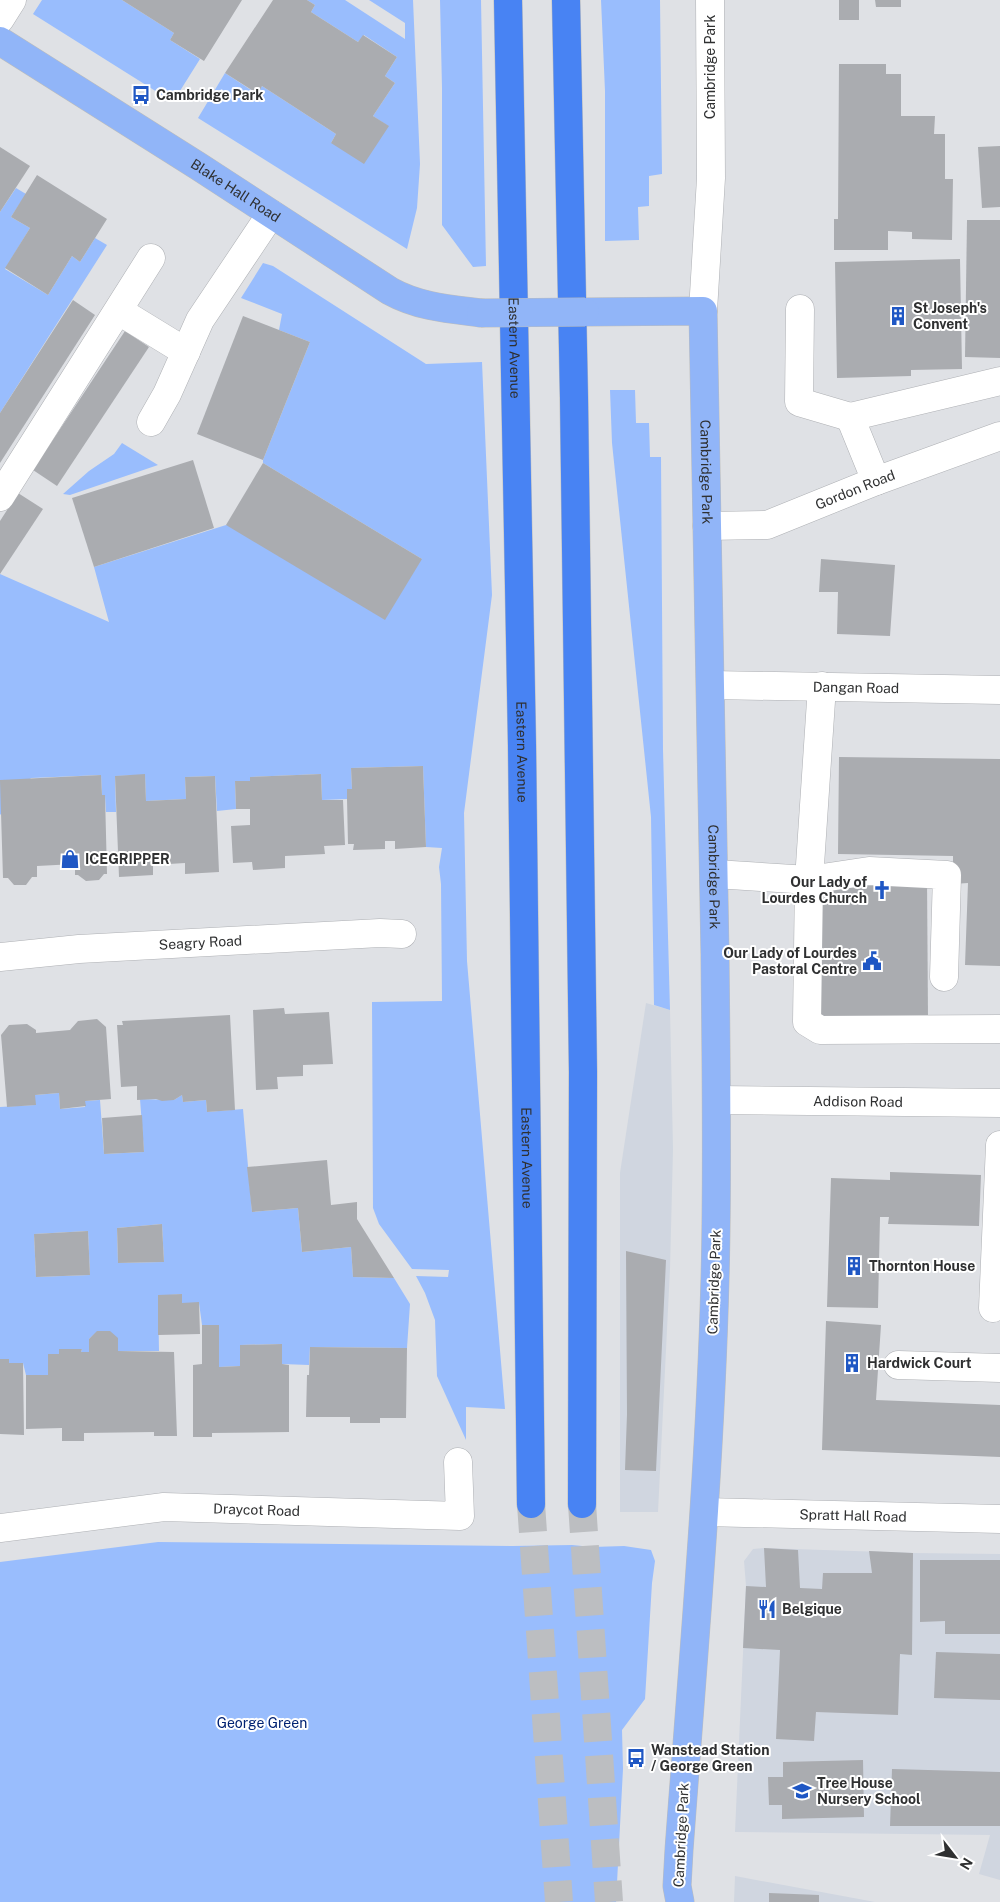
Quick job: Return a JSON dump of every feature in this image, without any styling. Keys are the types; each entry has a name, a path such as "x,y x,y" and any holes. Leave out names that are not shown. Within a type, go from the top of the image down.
{"highway":[{"name":"Eastern Avenue","path":"508,0 522,765 531,1504"},
{"path":"566,0 574,398 583,1072 582,1504"}],"main road":[{"name":"Blake Hall Road","path":"0,41 402,298 429,307 482,313 703,311"},
{"name":"Cambridge Park","path":"680,1902 677,1886 679,1850 696,1608 705,1512 715,1278 717,1100 715,874 703,311"}],"street":[{"path":"0,20 12,0"},
{"name":"Cambridge Park","path":"703,311 711,178 710,0"},
{"path":"151,422 167,394 200,320 270,214"},
{"path":"0,497 151,258"},
{"path":"800,309 800,402 850,417 1000,381"},
{"path":"118,310 186,352"},
{"path":"850,417 876,481"},
{"name":"Gordon Road","path":"707,526 767,525 876,481 1000,436"},
{"name":"Dangan Road","path":"712,685 1000,690"},
{"path":"822,686 809,880 807,1022 820,1030 1000,1029"},
{"path":"715,874 809,880 869,871 946,875 944,977"},
{"name":"Seagry Road","path":"0,957 78,949 402,934"},
{"name":"Addison Road","path":"717,1100 1000,1103"},
{"path":"993,1308 1000,1144"},
{"path":"898,1365 1000,1368"},
{"name":"Draycot Road","path":"0,1528 164,1507 460,1516 458,1462"},
{"name":"Spratt Hall Road","path":"705,1512 1000,1519"}],"shaded area":[{"path":"646,1003 670,1010 673,1149 670,1269 658,1512 620,1512 620,1173"},
{"path":"753,1549 1000,1554 1000,1880 979,1874 990,1835 735,1832 746,1586 744,1561"},
{"path":"735,1876 875,1902 734,1902"}],"green space":[{"path":"42,0 122,0 174,33 170,40 200,59 173,102 33,14"},
{"path":"307,0 345,0 405,39 405,23 369,0 413,0 420,164 417,208 407,249 198,118 225,73 257,94 262,86 336,134 331,143 388,126 373,116 395,83 385,76 397,57 364,35 358,42 311,12 315,5"},
{"path":"440,0 481,0 486,266 473,267 442,225"},
{"path":"601,0 660,0 662,174 649,176 649,206 638,207 639,240 605,241 605,91"},
{"path":"16,188 26,194 11,217 30,228 5,269 48,295 72,256 80,262 95,238 107,245 0,413 0,212"},
{"path":"263,263 273,266 426,364 482,362 492,595 464,813 467,961 505,1409 466,1407 466,1440 437,1376 435,1320 425,1293 416,1276 448,1277 449,1270 412,1269 379,1224 373,1208 372,1002 442,1001 441,884 439,867 442,848 426,847 423,766 351,768 352,789 347,789 347,799 322,800 321,774 250,777 250,781 235,782 236,809 217,811 215,776 185,777 186,799 146,801 145,775 115,776 116,812 106,812 105,796 102,795 101,775 31,778 0,815 0,574 109,622 94,567 226,525 422,559 263,463 310,342 279,330 282,314 241,298"},
{"path":"610,390 635,390 636,423 649,423 650,457 661,457 663,750 670,1010 654,1005 651,817 612,443"},
{"path":"122,443 158,465 70,495 63,494 89,471 114,454"},
{"path":"59,1093 60,1109 85,1107 85,1101 100,1100 104,1154 144,1152 140,1099 174,1100 182,1095 183,1102 206,1100 207,1112 243,1109 252,1212 298,1208 302,1252 351,1247 353,1277 394,1278 410,1304 407,1348 310,1347 309,1365 282,1364 282,1344 240,1345 240,1366 219,1367 219,1325 202,1325 199,1303 182,1303 182,1294 158,1296 159,1351 118,1351 98,1331 89,1339 89,1352 81,1352 82,1349 59,1349 59,1354 48,1354 48,1375 26,1375 23,1363 9,1363 0,1359 0,1107 35,1105 35,1095","holes":["162,1224 164,1262 118,1263 117,1228","88,1231 90,1275 36,1277 34,1234"]},
{"name":"George Green","path":"158,1542 572,1545 592,1547 624,1546 651,1550 655,1561 645,1699 622,1730 623,1769 616,1902 0,1902 0,1562"}],"building":[{"path":"122,0 242,0 204,61 170,40 174,33"},
{"path":"273,0 307,0 315,5 311,12 358,42 363,35 397,57 385,76 395,83 373,116 389,126 364,164 331,143 336,134 262,86 258,94 225,73"},
{"path":"839,0 859,0 859,20 839,20"},
{"path":"875,0 901,0 901,7 876,7"},
{"path":"839,64 886,64 886,74 901,74 901,116 935,116 934,134 945,134 945,179 953,179 952,240 912,239 912,232 888,231 888,250 834,250 834,219 838,219"},
{"path":"1000,146 1000,207 982,208 978,147"},
{"path":"0,147 30,166 0,212"},
{"path":"37,175 107,219 80,262 72,256 48,295 5,268 30,228 11,217"},
{"path":"967,220 1000,220 1000,358 965,357"},
{"name":"St Joseph's Convent","path":"960,259 962,369 911,370 911,376 837,378 835,262"},
{"path":"73,300 95,315 0,463 0,413"},
{"path":"243,316 310,342 263,460 197,434"},
{"path":"125,331 149,347 57,486 33,470"},
{"path":"193,460 214,528 94,567 72,498"},
{"path":"263,463 422,559 385,620 226,525"},
{"path":"18,493 43,509 0,574 0,521"},
{"path":"821,559 895,565 890,636 837,634 838,592 819,592"},
{"path":"839,757 1000,759 1000,966 965,965 968,883 953,884 953,856 838,854"},
{"path":"423,766 426,847 395,849 395,841 385,841 385,849 353,850 354,844 348,844 347,789 352,789 351,768"},
{"path":"145,774 146,801 186,799 185,777 215,776 219,872 185,874 185,863 153,865 153,875 119,877 115,776"},
{"path":"321,774 322,800 343,800 345,845 324,846 325,854 285,856 285,868 253,870 252,862 233,863 231,826 250,825 250,809 236,809 235,781 250,781 250,777"},
{"path":"101,775 102,795 105,795 107,874 104,874 99,880 86,881 75,875 75,864 37,866 37,877 32,877 26,885 14,885 8,878 3,878 0,780"},
{"name":"Our Lady of Lourdes Pastoral Centre","path":"927,879 928,1018 818,1019 817,903 839,885"},
{"path":"284,1008 285,1014 329,1012 333,1064 303,1065 303,1076 277,1077 278,1089 256,1090 253,1010"},
{"path":"230,1015 235,1110 207,1112 206,1100 183,1102 182,1095 174,1100 137,1100 137,1086 121,1087 117,1025 123,1025 122,1021"},
{"path":"97,1019 106,1027 111,1099 85,1101 86,1106 60,1109 59,1093 35,1095 36,1105 7,1107 1,1035 9,1025 27,1024 36,1030 36,1033 70,1030 78,1021"},
{"path":"142,1115 144,1152 104,1154 102,1118"},
{"path":"327,1160 331,1205 357,1202 357,1219 394,1278 353,1277 351,1247 302,1252 298,1208 252,1212 247,1167"},
{"name":"Thornton House","path":"890,1172 981,1175 979,1226 888,1224 889,1217 880,1217 878,1308 827,1307 831,1178 890,1180"},
{"path":"162,1224 164,1262 118,1263 117,1228"},
{"path":"88,1231 90,1275 36,1277 34,1234"},
{"path":"626,1251 666,1260 656,1471 625,1470 627,1414"},
{"path":"182,1294 182,1303 199,1302 200,1334 158,1335 158,1295"},
{"name":"Hardwick Court","path":"826,1321 881,1325 876,1400 1000,1405 1000,1457 822,1450"},
{"path":"202,1325 219,1325 219,1367 240,1366 240,1345 282,1344 282,1364 289,1365 289,1432 212,1433 212,1437 193,1437 193,1365 202,1364"},
{"path":"97,1331 110,1331 118,1338 118,1351 174,1352 177,1436 154,1436 154,1432 84,1433 84,1441 62,1441 62,1428 26,1429 26,1375 48,1375 48,1354 59,1354 59,1349 82,1349 81,1352 89,1352 89,1339"},
{"path":"310,1347 407,1348 406,1418 380,1418 380,1423 350,1423 350,1417 306,1417"},
{"path":"0,1359 9,1359 9,1363 23,1363 24,1435 0,1434"},
{"path":"764,1548 798,1550 800,1588 822,1589 823,1573 872,1573 869,1551 913,1553 912,1655 900,1654 898,1715 816,1712 814,1741 776,1739 780,1650 743,1648 746,1586 766,1587"},
{"path":"920,1560 1000,1560 1000,1634 945,1634 945,1621 920,1622"},
{"path":"936,1652 1000,1654 1000,1700 934,1698"},
{"path":"863,1760 864,1817 782,1819 782,1805 769,1805 768,1777 783,1777 783,1762"},
{"path":"892,1769 1000,1772 1000,1826 890,1826"},
{"path":"769,1893 819,1895 819,1902 769,1902"}],"tunnel":[{"path":"531,1504 559,1902"},
{"path":"582,1504 609,1902"}],"place":[{"name":"Cambridge Park","path":"141,95"},
{"name":"St Joseph's Convent","path":"898,316"},
{"name":"ICEGRIPPER","path":"70,859"},
{"name":"Our Lady of Lourdes Church","path":"882,890"},
{"name":"Our Lady of Lourdes Pastoral Centre","path":"872,961"},
{"name":"Thornton House","path":"854,1266"},
{"name":"Hardwick Court","path":"852,1363"},
{"name":"Belgique","path":"767,1609"},
{"name":"Wanstead Station / George Green","path":"636,1758"},
{"name":"Tree House Nursery School","path":"802,1791"}]}
